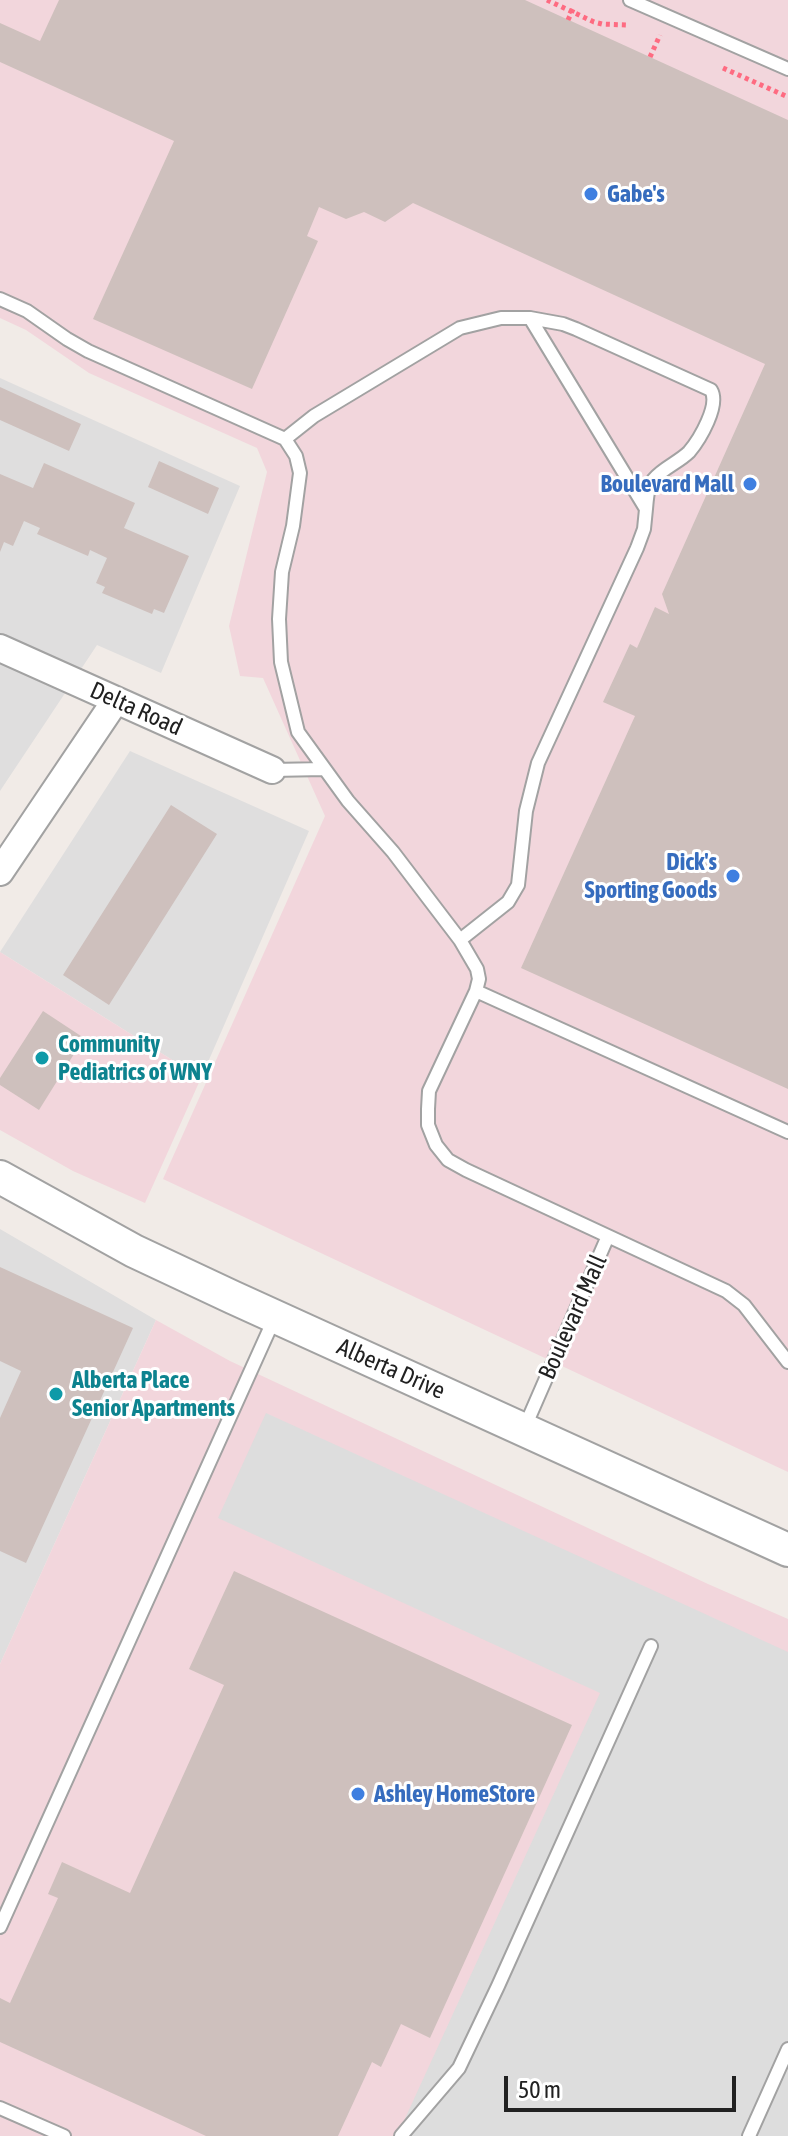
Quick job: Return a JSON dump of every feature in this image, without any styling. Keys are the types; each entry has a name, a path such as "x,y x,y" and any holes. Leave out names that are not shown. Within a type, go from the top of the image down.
{"street":[{"name":"Delta Road","path":"0,648 272,770"},
{"path":"0,872 116,700"},
{"name":"Alberta Drive","path":"0,1177 134,1251 788,1550"}],"lane":[{"path":"630,0 788,69"},
{"path":"0,299 27,311 88,351 285,439 296,456 300,473 293,526 282,572 279,619 281,662 298,732 348,801 393,852 460,940 477,969 479,979 476,991 429,1091 428,1125 436,1145 448,1160 466,1170 608,1236"},
{"path":"285,439 314,416 460,328 501,318 530,318 563,324 711,390 715,397 715,405 704,429 688,453 655,478 649,488 644,529 637,548 538,763 526,811 518,885 508,902 460,940"},
{"path":"530,318 646,509"},
{"path":"272,770 324,769"},
{"path":"476,991 788,1132"},
{"name":"Boulevard Mall","path":"524,1429 608,1236 726,1291 744,1305 788,1362"},
{"path":"0,1927 275,1317"},
{"path":"401,2136 459,2068 651,1646"},
{"path":"749,2136 788,2049"},
{"path":"0,2108 64,2136"}],"path":[{"path":"547,0 602,24 631,25"},
{"path":"568,20 573,10"},
{"path":"645,32 660,36 650,57"},
{"path":"716,64 788,97"}],"shaded area":[{"path":"0,0 788,0 788,1472 163,1179 325,816 263,678 240,676 229,626 267,472 257,448 89,373 26,330 0,318"},
{"path":"0,378 240,486 161,673 97,645 0,791"},
{"path":"130,751 309,831 201,1078 0,952"},
{"path":"0,952 201,1078 145,1203 73,1171 0,1130"},
{"name":"Alberta Place Senior Apartments","path":"0,1229 156,1320 0,1664"},
{"path":"156,1320 230,1361 788,1619 788,2136 0,2136 0,1664"},
{"path":"266,1413 788,1652 788,2136 397,2136 600,1693 218,1518"}],"building":[{"path":"59,0 525,0 788,120 788,1089 521,968 635,716 603,702 630,644 637,648 655,607 669,614 662,594 765,364 413,203 385,222 364,212 346,219 319,207 307,236 318,241 252,389 93,319 174,141 0,62 0,23 40,41"},
{"path":"0,387 81,424 69,451 0,420"},
{"path":"159,461 219,488 208,514 148,487"},
{"path":"44,463 135,503 124,528 189,556 164,613 154,609 152,614 102,593 105,587 96,583 107,558 90,550 88,556 37,534 40,528 24,521 13,546 4,542 0,552 0,474 33,488"},
{"path":"171,805 217,834 109,1005 63,975"},
{"name":"Community Pediatrics of WNY","path":"43,1011 84,1038 39,1110 0,1085 0,1078"},
{"name":"Alberta Place Senior Apartments","path":"0,1267 133,1328 26,1563 0,1551 0,1418 21,1371 0,1361"},
{"name":"Ashley HomeStore","path":"234,1571 572,1725 430,2038 401,2024 381,2067 372,2062 338,2136 206,2136 0,2042 0,1998 10,2003 58,1898 48,1894 62,1862 130,1893 224,1685 189,1669"}],"place":[{"name":"Gabe's","path":"591,194"},
{"name":"Boulevard Mall","path":"750,484"},
{"name":"Dick's Sporting Goods","path":"733,876"},
{"name":"Community Pediatrics of WNY","path":"42,1058"},
{"name":"Alberta Place Senior Apartments","path":"56,1394"},
{"name":"Ashley HomeStore","path":"358,1794"}]}
